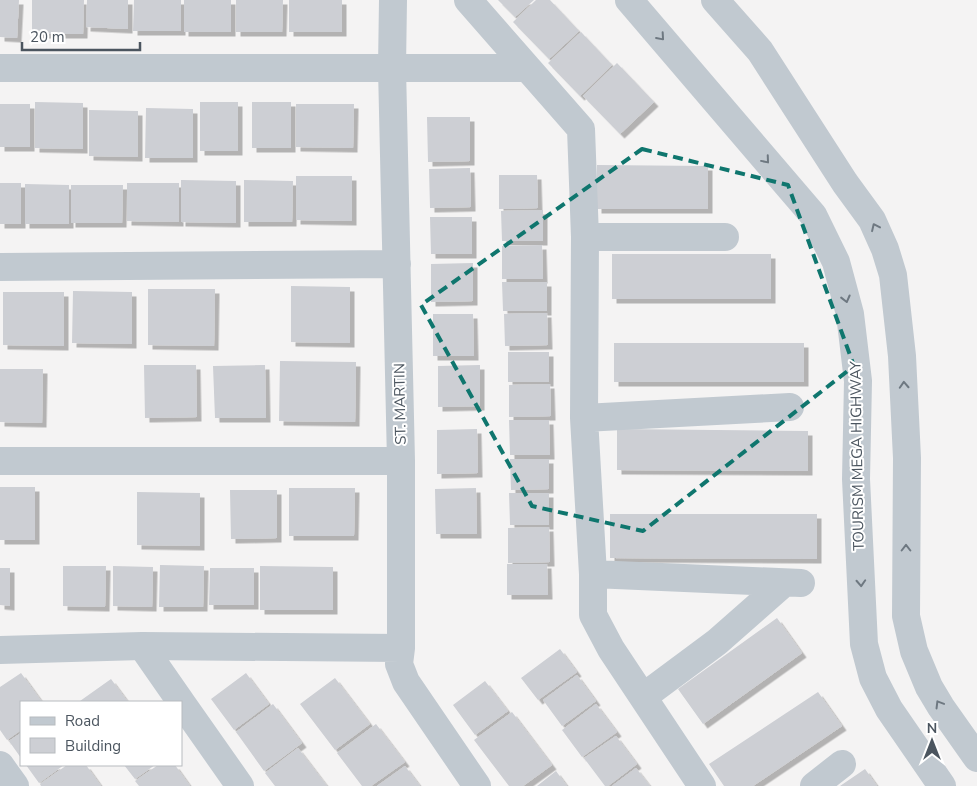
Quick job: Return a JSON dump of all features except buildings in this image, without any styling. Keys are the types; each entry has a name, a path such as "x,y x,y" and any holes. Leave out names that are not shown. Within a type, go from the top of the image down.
{"street":[{"name":"ST. MARTIN","path":"393,0 392,68 401,461 400,664 406,682 477,786"},
{"path":"468,0 581,129 585,237 584,418 593,574 593,615 611,649 702,786"},
{"name":"TOURISM MEGA HIGHWAY","path":"629,0 813,215 836,262 850,314 858,381 856,479 864,644 873,678 889,709 942,786"},
{"path":"714,0 760,51 845,183 872,220 885,249 893,275 902,356 907,458 906,616 914,651 929,687 941,708 977,758"},
{"path":"0,68 526,68"},
{"path":"585,237 725,237"},
{"path":"0,267 397,264"},
{"path":"584,418 790,406"},
{"path":"0,461 401,461"},
{"path":"593,574 793,583 642,697"},
{"path":"142,646 180,701"},
{"path":"0,650 142,646 401,648"},
{"path":"182,703 240,786"},
{"path":"814,786 842,764"},
{"path":"0,765 15,786"}],"highlighted area":[{"path":"642,149 788,185 854,366 643,531 532,506 421,305"}]}
